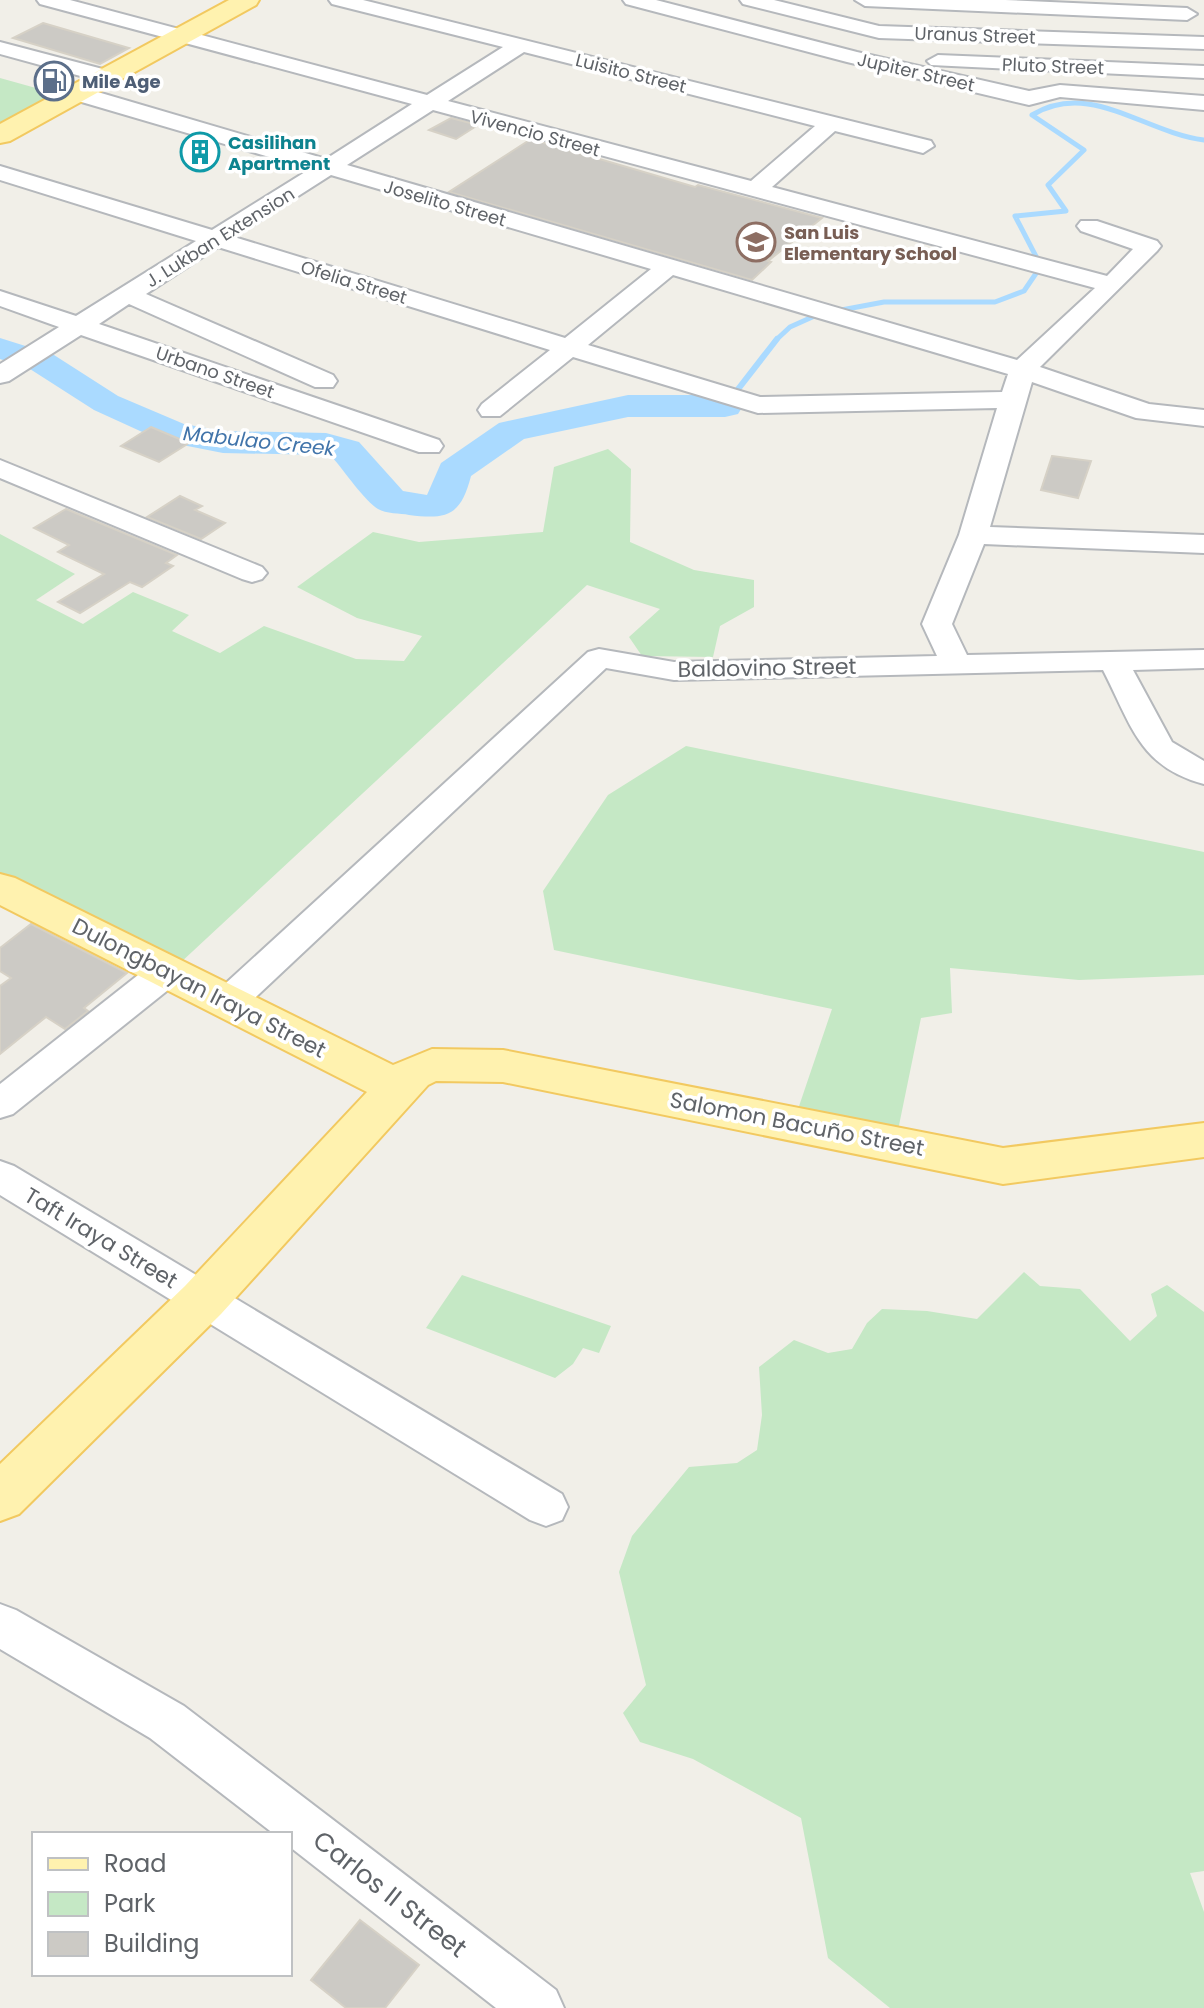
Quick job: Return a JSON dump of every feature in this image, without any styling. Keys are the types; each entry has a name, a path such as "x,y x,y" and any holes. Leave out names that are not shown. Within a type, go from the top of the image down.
{"main road":[{"path":"0,135 247,0"},
{"name":"Dulongbayan Iraya Street","path":"0,888 399,1088"},
{"name":"Salomon Bacuño Street","path":"0,1498 203,1300 412,1073 424,1066 503,1066 1003,1166 1204,1140"}],"street":[{"name":"Vivencio Street","path":"47,0 93,5 182,35 429,104 1112,285"},
{"name":"Luisito Street","path":"339,0 923,146"},
{"name":"Jupiter Street","path":"633,0 854,58 1029,98 1060,91 1204,103"},
{"name":"Uranus Street","path":"750,0 879,32 1204,41"},
{"path":"865,0 1182,7 1204,41"},
{"path":"878,59 879,32"},
{"name":"J. Lukban Extension","path":"2,374 521,45"},
{"path":"0,48 106,77"},
{"name":"Pluto Street","path":"854,58 1204,72"},
{"name":"Joselito Street","path":"76,93 1022,370 1145,412 1204,418"},
{"path":"754,191 831,123"},
{"name":"Ofelia Street","path":"0,173 758,405 1013,400"},
{"path":"956,664 937,624 973,535 1022,370 1149,246 1089,226"},
{"path":"491,410 668,267"},
{"path":"128,295 324,381"},
{"name":"Urbano Street","path":"0,298 429,446"},
{"path":"0,468 252,573"},
{"path":"973,535 1204,544"},
{"name":"Baldovino Street","path":"227,1003 599,658 674,671 1204,659"},
{"path":"1113,661 1159,748 1204,774"},
{"path":"0,1104 165,973"},
{"name":"Taft Iraya Street","path":"0,1176 546,1507"},
{"name":"Carlos II Street","path":"0,1625 167,1722 538,2008"}],"green space":[{"path":"0,78 61,95 0,128"},
{"path":"608,449 631,469 630,542 694,570 754,580 754,607 720,626 713,657 642,656 629,637 660,609 587,585 179,964 0,877 0,534 75,574 36,600 83,624 133,592 189,615 172,631 220,653 264,626 356,659 404,661 422,636 357,618 297,587 373,532 419,542 543,532 554,467"},
{"path":"686,746 1204,852 1204,975 1079,980 950,968 952,1013 921,1018 896,1140 795,1118 832,1009 554,950 543,891 608,795"},
{"path":"1024,1272 1040,1286 1080,1289 1130,1341 1157,1316 1151,1294 1167,1285 1204,1312 1204,1871 1190,1873 1204,1912 1204,2008 890,2008 828,1958 801,1818 693,1759 640,1742 623,1713 646,1685 619,1572 632,1536 689,1467 737,1463 757,1450 762,1415 759,1367 794,1340 828,1353 852,1349 867,1323 882,1309 927,1311 977,1319"},
{"path":"462,1275 611,1326 599,1353 583,1348 573,1364 555,1378 426,1328"}],"building":[{"path":"43,23 129,48 100,64 13,38"},
{"path":"451,118 478,125 456,139 429,130"},
{"path":"531,139 695,187 698,185 822,218 768,261 771,262 752,280 449,192"},
{"path":"151,427 189,443 159,462 121,446"},
{"path":"1052,456 1091,461 1078,498 1041,490"},
{"path":"180,496 202,506 195,510 225,523 201,539 147,517"},
{"path":"66,509 177,555 166,563 173,566 142,587 130,582 80,613 58,602 104,574 58,552 69,545 34,528"},
{"path":"31,924 127,973 84,1008 88,1011 65,1029 46,1017 0,1054 0,986 11,978 0,971 0,948"},
{"path":"360,1920 419,1965 385,2008 346,2008 311,1980"}],"waterway":[{"name":"Mabulao Creek","path":"836,311 884,302 995,302 1024,291 1041,266 1015,216 1066,211 1048,185 1084,150 1032,115 1054,106 1075,103 1096,105 1204,140"},
{"name":"Mabulao Creek","path":"777,339 790,327 819,314"},
{"name":"Mabulao Creek","path":"725,406 777,339"},
{"name":"Mabulao Creek","path":"0,348 42,362 106,403 175,433 223,442 326,444 346,450 391,501 434,507 447,498 454,471 512,431 628,406 725,406"}],"place":[{"name":"Mile Age","path":"54,81"},
{"name":"Casilihan Apartment","path":"200,152"},
{"name":"San Luis Elementary School","path":"756,242"}]}
